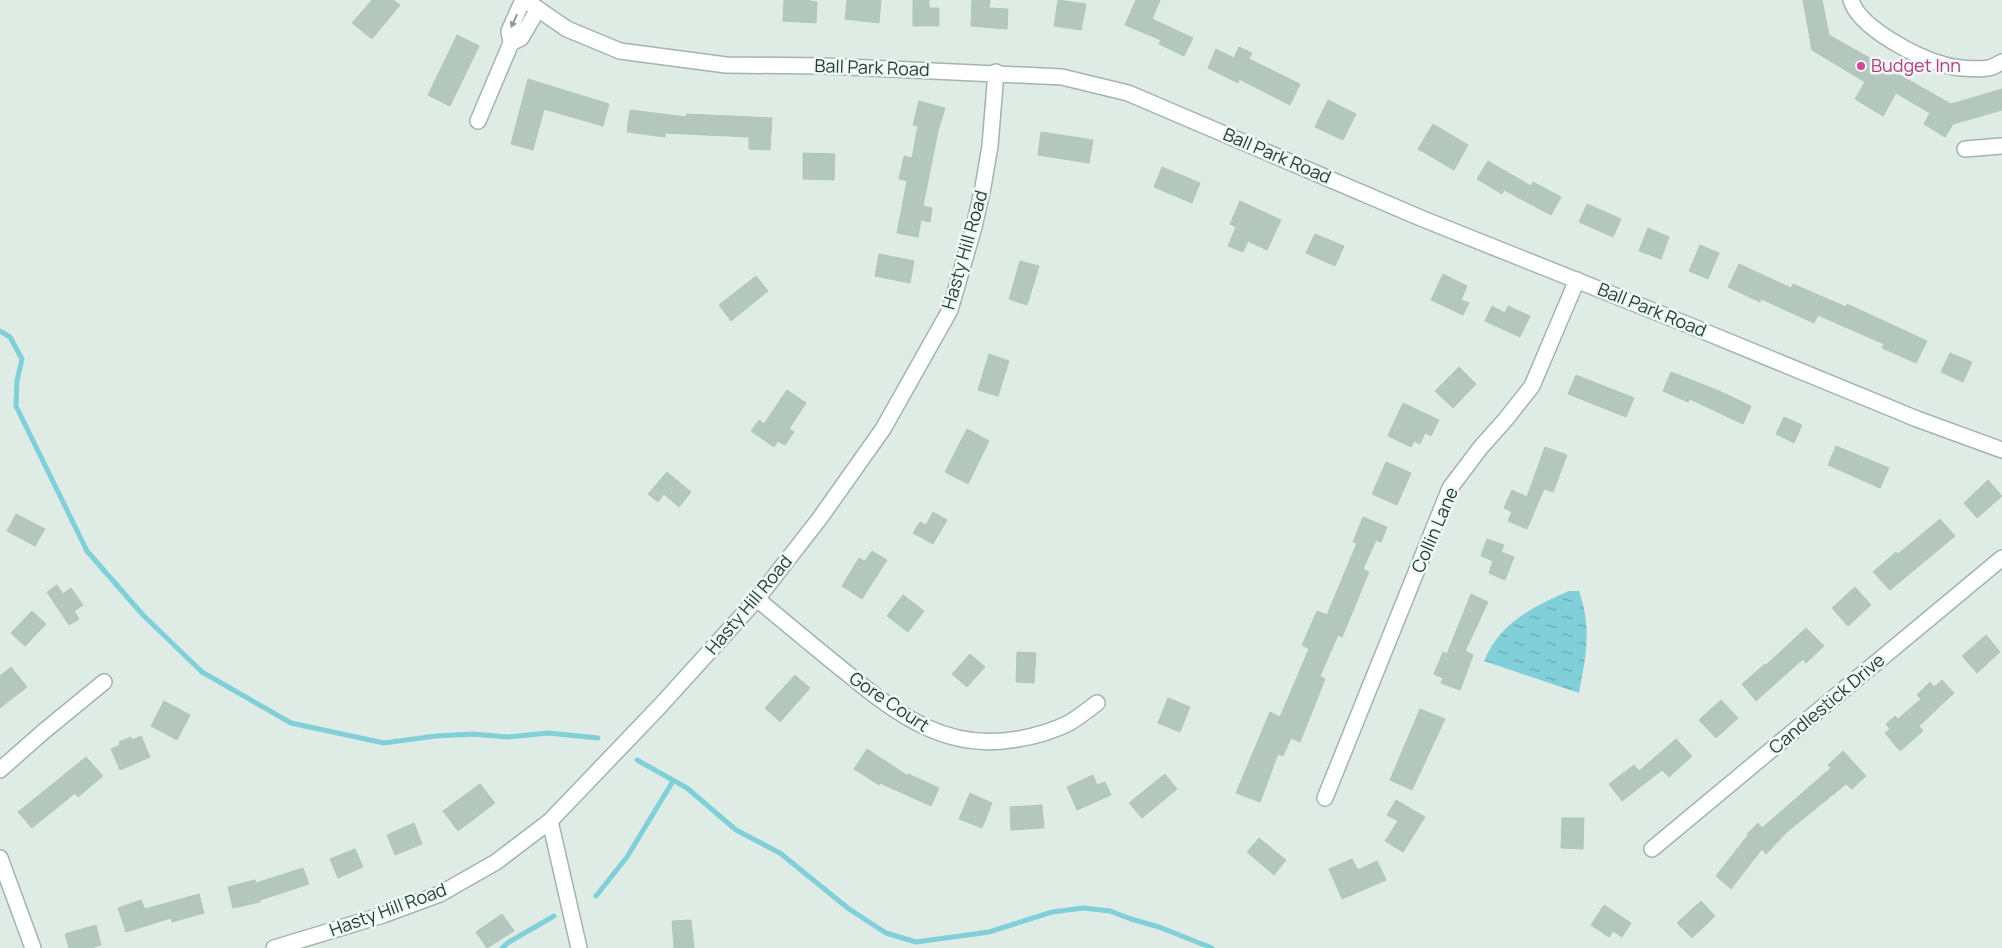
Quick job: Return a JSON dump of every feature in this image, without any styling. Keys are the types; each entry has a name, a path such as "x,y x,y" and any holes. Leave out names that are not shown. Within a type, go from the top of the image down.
{"street":[{"name":"Ball Park Road","path":"524,0 567,29 620,51 726,65 825,66 1062,76 1128,92 1423,219 1917,419 2002,450"},
{"path":"478,121 511,43 509,31 524,0"},
{"path":"1851,0 1853,6 1865,22 1899,45 1945,66 1988,68 2002,62"},
{"path":"511,43 521,38 538,9"},
{"name":"Hasty Hill Road","path":"274,948 383,915 440,894 496,862 550,821 660,706 757,599 820,518 883,429 950,310 974,227 990,146 996,72"},
{"path":"1965,149 2002,146"},
{"name":"Collin Lane","path":"1325,798 1450,488 1480,447 1506,419 1532,386 1577,280"},
{"name":"Candlestick Drive","path":"1652,849 2002,558"},
{"name":"Gore Court","path":"757,599 871,693 905,717 934,732 964,741 998,743 1038,736 1068,723 1097,703"},
{"path":"0,770 104,682"},
{"path":"550,821 579,948"},
{"path":"0,858 33,948"}],"water":[{"path":"1569,591 1579,591 1587,630 1586,654 1579,693 1484,661 1491,647 1508,626 1543,603"}],"building":[{"path":"372,0 393,0 400,5 372,39 352,23"},
{"path":"784,0 810,0 817,2 816,23 783,21"},
{"path":"847,0 881,0 879,23 845,19"},
{"path":"913,0 929,0 929,8 939,8 939,26 913,26"},
{"path":"972,0 990,0 989,8 1008,9 1007,29 971,26"},
{"path":"1058,0 1086,4 1081,30 1054,26"},
{"path":"1136,0 1160,0 1152,19 1193,38 1184,56 1159,44 1161,40 1125,25"},
{"name":"Budget Inn","path":"1803,0 1822,0 1829,35 1951,104 2002,89 2002,110 1953,124 1945,137 1924,124 1930,113 1896,93 1883,116 1855,99 1865,82 1812,50"},
{"path":"457,35 479,46 450,106 428,95"},
{"path":"1239,47 1252,53 1249,59 1300,84 1290,105 1239,79 1238,83 1208,68 1216,49 1234,58"},
{"path":"528,79 609,104 603,126 544,109 533,150 511,144"},
{"path":"1328,100 1356,114 1343,140 1315,127"},
{"path":"919,101 945,108 938,131 923,206 932,208 930,222 921,220 918,237 897,233 907,181 899,179 904,156 912,158 918,126 913,125"},
{"path":"630,110 686,117 687,114 772,118 770,150 749,149 749,137 665,133 665,137 627,132"},
{"path":"1433,124 1468,145 1454,170 1418,149"},
{"path":"1041,132 1093,140 1089,163 1038,155"},
{"path":"803,153 835,154 834,180 803,179"},
{"path":"1488,161 1531,186 1533,182 1561,197 1551,215 1504,190 1502,194 1477,179"},
{"path":"1162,167 1200,183 1192,203 1154,187"},
{"path":"1240,201 1281,220 1267,250 1248,241 1243,252 1228,246 1236,227 1230,224"},
{"path":"1587,204 1621,219 1613,237 1579,222"},
{"path":"1648,228 1669,237 1661,259 1639,251"},
{"path":"1315,234 1344,246 1335,266 1306,253"},
{"path":"1700,245 1719,253 1708,279 1689,271"},
{"path":"879,254 914,261 910,283 875,276"},
{"path":"1020,261 1039,266 1027,305 1009,299"},
{"path":"1739,264 1791,288 1793,284 1846,307 1847,304 1927,341 1916,363 1882,348 1884,344 1818,315 1814,323 1761,299 1760,302 1728,287"},
{"path":"1443,274 1467,286 1461,300 1469,303 1463,315 1431,300"},
{"path":"756,276 768,291 731,321 719,305"},
{"path":"1492,306 1505,313 1508,306 1530,316 1520,337 1485,321"},
{"path":"1950,353 1972,362 1963,382 1941,372"},
{"path":"989,354 1009,361 998,396 978,390"},
{"path":"1459,367 1476,384 1453,408 1435,391"},
{"path":"1671,372 1751,406 1743,424 1690,399 1688,402 1663,391"},
{"path":"1576,375 1634,398 1626,417 1568,394"},
{"path":"787,390 806,403 789,429 794,432 785,445 778,441 774,447 751,431 759,420 764,424"},
{"path":"1403,403 1439,420 1431,436 1425,433 1420,444 1414,441 1411,447 1388,436"},
{"path":"1784,417 1802,425 1794,443 1776,434"},
{"path":"967,429 989,441 968,484 945,472"},
{"path":"1836,446 1889,468 1880,488 1828,465"},
{"path":"1545,447 1567,455 1553,492 1544,489 1527,529 1508,521 1512,512 1504,508 1512,490 1527,497"},
{"path":"1386,462 1411,473 1397,505 1372,494"},
{"path":"667,472 691,492 679,507 664,494 658,502 648,494"},
{"path":"1988,480 2002,496 1977,518 1964,503"},
{"path":"933,512 947,520 933,544 913,533 920,522 926,525"},
{"path":"16,514 45,529 35,546 7,531"},
{"path":"1363,517 1387,527 1381,542 1376,540 1363,569 1369,572 1342,637 1338,635 1320,676 1325,679 1300,742 1291,738 1283,756 1278,754 1260,802 1236,793 1270,712 1280,717 1309,649 1302,645 1317,611 1327,615 1357,543 1353,542"},
{"path":"1940,519 1955,536 1890,590 1873,572"},
{"path":"1487,539 1504,545 1501,552 1514,557 1505,580 1489,573 1493,561 1481,556"},
{"path":"872,551 887,560 862,599 842,586 859,558 865,561"},
{"path":"57,585 63,594 71,588 83,605 74,611 79,619 69,625 47,592"},
{"path":"1855,587 1871,605 1848,626 1832,608"},
{"path":"1471,594 1488,602 1465,651 1473,655 1460,690 1441,683 1443,678 1434,674 1443,652 1447,654"},
{"path":"903,595 924,611 908,632 887,616"},
{"path":"32,611 46,624 25,646 11,633"},
{"path":"1806,628 1824,646 1806,663 1803,659 1756,701 1742,684 1766,665"},
{"path":"1986,635 2000,652 1977,673 1962,656"},
{"path":"1017,652 1036,653 1034,683 1016,682"},
{"path":"970,654 985,667 967,687 952,674"},
{"path":"11,667 27,687 0,708 0,676"},
{"path":"795,675 810,688 780,722 765,708"},
{"path":"1942,680 1954,693 1919,726 1923,731 1900,751 1885,733 1890,729 1886,724 1895,716 1898,719 1921,699 1917,695 1930,682 1934,687"},
{"path":"1168,698 1190,707 1180,732 1158,723"},
{"path":"1721,700 1738,718 1716,738 1699,720"},
{"path":"164,701 190,715 177,740 151,726"},
{"path":"1420,709 1445,719 1412,790 1390,780"},
{"path":"141,736 150,757 120,770 111,749 120,745 119,742 131,737 132,740"},
{"path":"1676,739 1692,756 1669,777 1662,770 1622,801 1609,784 1634,765 1639,771"},
{"path":"867,749 908,776 908,774 939,788 931,806 880,783 879,785 854,769"},
{"path":"1843,751 1866,776 1852,789 1846,784 1788,831 1766,854 1762,849 1731,889 1716,876 1747,834 1758,823 1762,828 1831,768 1828,765"},
{"path":"86,757 103,776 78,797 75,793 32,828 18,812"},
{"path":"1165,774 1177,789 1142,818 1129,803"},
{"path":"1093,775 1097,785 1105,782 1111,795 1077,810 1067,787"},
{"path":"480,784 495,803 458,831 443,811"},
{"path":"970,793 992,803 982,828 959,819"},
{"path":"1396,800 1425,817 1403,852 1385,841 1398,821 1387,815"},
{"path":"1042,805 1044,828 1011,830 1010,807"},
{"path":"1562,818 1584,818 1583,849 1561,848"},
{"path":"414,823 422,844 395,855 387,835"},
{"path":"1259,838 1286,860 1274,875 1247,852"},
{"path":"355,849 363,867 338,878 330,859"},
{"path":"1352,859 1358,870 1377,861 1386,880 1342,899 1329,869"},
{"path":"303,868 309,884 260,900 260,902 233,908 228,887 255,880 256,883"},
{"path":"199,894 204,913 172,922 171,918 126,932 118,908 141,900 145,909"},
{"path":"1701,901 1715,916 1692,938 1677,923"},
{"path":"1604,905 1631,923 1622,937 1613,931 1609,937 1591,925"},
{"path":"502,914 514,931 487,948 476,932"},
{"path":"691,920 694,948 674,948 672,921"},
{"path":"96,925 101,945 91,948 69,948 65,934"}],"waterway":[{"path":"0,331 10,337 22,359 17,381 16,406 87,551 143,615 202,672 291,723 384,743 436,736 473,734 507,737 548,733 598,738"},
{"path":"637,760 687,788 736,830 780,853 849,909 886,933 916,942 989,932 1052,912 1083,908 1110,911 1159,927 1212,948"},
{"path":"596,896 627,857 673,781"},
{"path":"502,948 554,916"}],"place":[{"name":"Budget Inn","path":"1861,66"}]}
